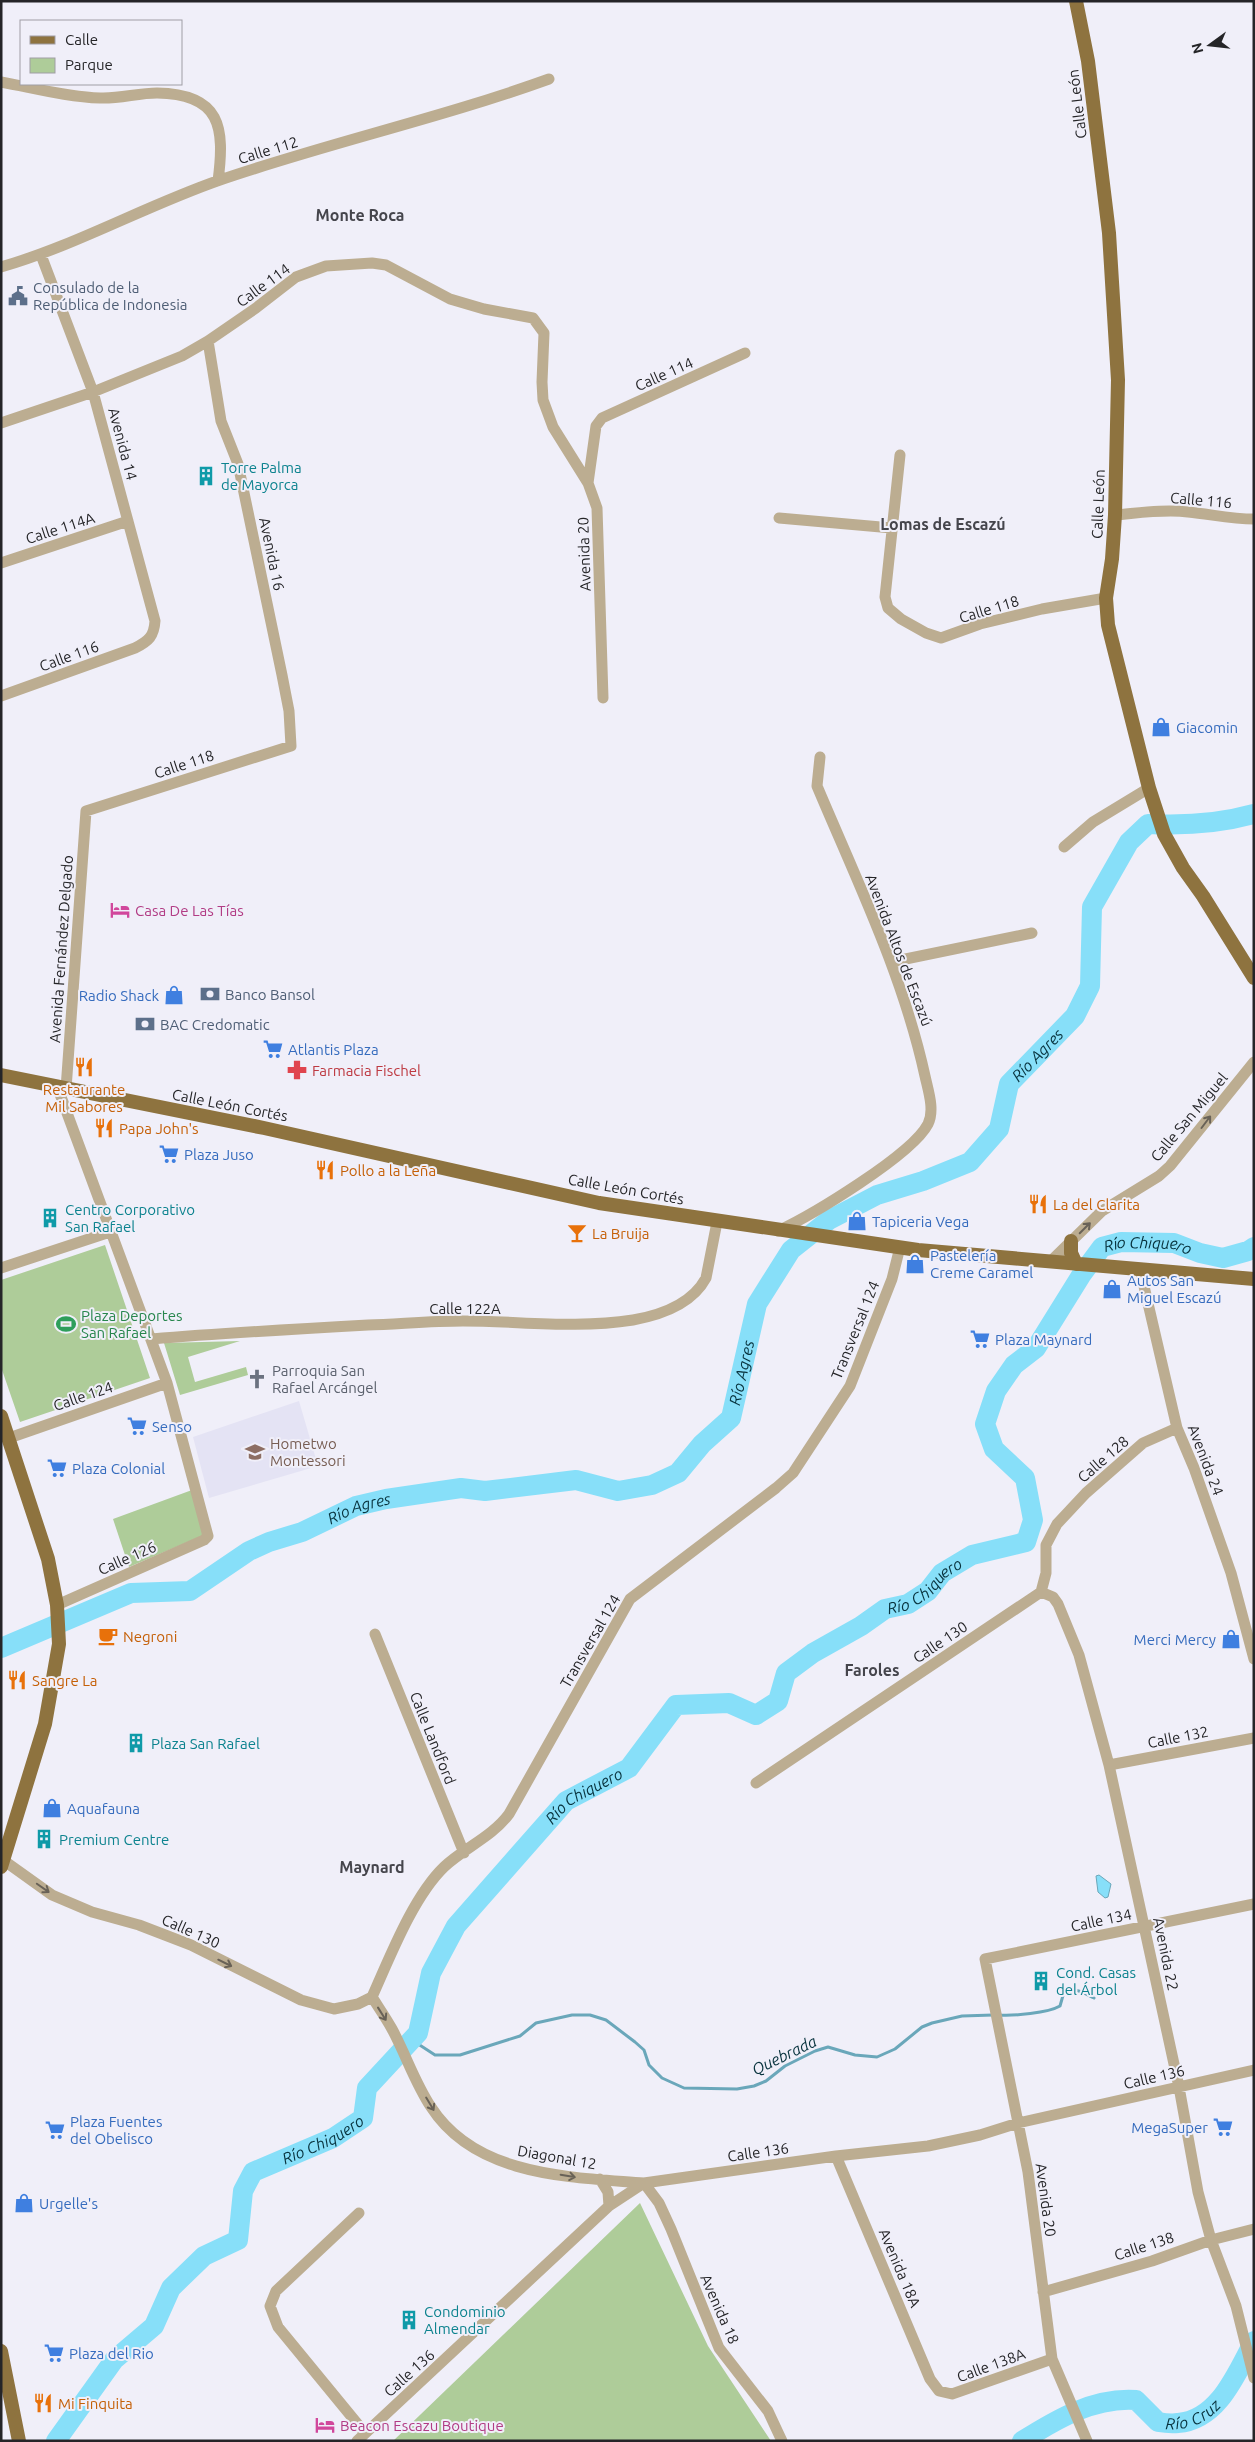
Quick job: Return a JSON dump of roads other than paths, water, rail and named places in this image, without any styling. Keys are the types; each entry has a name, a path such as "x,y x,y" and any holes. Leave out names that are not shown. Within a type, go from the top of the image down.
{"main road":[{"name":"Calle León","path":"1076,1 1088,61 1112,269 1118,380 1115,515 1112,559 1106,598 1115,655 1149,788 1164,834 1183,868 1203,896 1254,978"},
{"name":"Calle León Cortés","path":"1,1075 264,1128 599,1203 717,1222 900,1247 1254,1279"},
{"path":"1071,1241 1071,1253 1078,1264"},
{"path":"1,1416 46,1552 57,1611 59,1644 45,1724 2,1864"},
{"path":"1,2351 19,2441"}],"street":[{"name":"Calle 112","path":"1,267 41,255 218,181 496,98 549,79"},
{"path":"1,82 84,98 112,98 156,93 186,96 204,104 213,114 220,128 222,148 218,181"},
{"name":"Avenida 14","path":"41,255 93,392 155,620 154,634 146,643"},
{"name":"Calle 114","path":"1,423 93,392 182,356 208,341 256,308 296,277 326,266 372,263 386,265 450,299 484,309 533,318 544,333"},
{"name":"Avenida 20","path":"544,333 543,400 552,428 588,483 597,508 603,698"},
{"name":"Avenida 16","path":"208,341 221,421 238,464 282,674 289,711 291,746"},
{"name":"Calle 114","path":"588,483 596,426 602,418 745,353"},
{"path":"779,518 892,528 900,455"},
{"name":"Calle 116","path":"1115,515 1188,512 1217,517 1254,519"},
{"name":"Calle 114A","path":"1,563 128,521"},
{"name":"Calle 118","path":"892,528 885,597 888,608 926,634 941,638 980,624 1042,609 1106,598"},
{"name":"Calle 116","path":"1,696 146,643"},
{"name":"Calle 118","path":"86,811 291,746"},
{"name":"Avenida Altos de Escazú","path":"778,1230 808,1217 900,1154 918,1140 929,1122 930,1103 915,1031 891,962 817,786 820,757"},
{"path":"1064,847 1092,822 1149,788"},
{"name":"Avenida Fernández Delgado","path":"86,811 62,1088 110,1232 167,1382 208,1536"},
{"path":"891,962 1032,934"},
{"name":"Calle San Miguel","path":"1050,1262 1102,1211 1159,1176 1170,1166 1254,1062"},
{"name":"Calle 122A","path":"152,1339 255,1331 453,1321 565,1325 632,1320 658,1314 679,1304 702,1286 706,1278 717,1222"},
{"path":"1,1268 110,1232"},
{"name":"Transversal 124","path":"372,1997 396,1945 430,1882 446,1866 501,1825 509,1814 630,1599 793,1473 850,1386 892,1279 900,1247"},
{"name":"Avenida 24","path":"1140,1269 1177,1428 1198,1477 1231,1574 1254,1660"},
{"name":"Calle 124","path":"9,1438 167,1382"},
{"name":"Calle 128","path":"1041,1592 1046,1573 1046,1545 1057,1524 1086,1493 1143,1443 1177,1428"},
{"name":"Calle 126","path":"57,1611 204,1540 208,1536"},
{"name":"Avenida 22","path":"1041,1592 1052,1597 1058,1604 1073,1636 1109,1765 1180,2087 1198,2192 1211,2240 1236,2306 1254,2378"},
{"name":"Calle 130","path":"756,1783 1041,1592"},
{"name":"Calle Landford","path":"375,1634 464,1853"},
{"name":"Calle 132","path":"1109,1765 1254,1738"},
{"name":"Calle 130","path":"2,1864 52,1894 92,1912 140,1925 191,1945 301,2000 334,2009 358,2004 372,1997"},
{"name":"Calle 134","path":"985,1960 1254,1904"},
{"name":"Avenida 20","path":"985,1960 1028,2172 1052,2359 1086,2436"},
{"name":"Diagonal 12","path":"372,1997 393,2030 406,2062 432,2108 459,2140 516,2167 576,2178 644,2183"},
{"name":"Calle 136","path":"361,2437 609,2206 644,2183 836,2156 928,2146 980,2135 1018,2123 1254,2070"},
{"name":"Avenida 18A","path":"836,2156 930,2379 939,2391"},
{"path":"600,2179 608,2192 609,2206"},
{"name":"Avenida 18","path":"644,2183 659,2203 671,2229 719,2348 768,2411 782,2441"},
{"path":"359,2213 276,2291 270,2306 278,2327 361,2437"},
{"name":"Calle 138","path":"1043,2292 1152,2261 1211,2240 1254,2229"},
{"name":"Calle 138A","path":"939,2391 952,2394 1052,2359"}],"water":[{"path":"1099,1875 1111,1884 1108,1897 1105,1898 1098,1892 1096,1876"}],"waterway":[{"name":"Río Agres","path":"1,1648 131,1593 190,1591 249,1551 269,1542 302,1532 356,1506 386,1499 461,1488 485,1491 576,1480 618,1491 652,1485 678,1473 702,1444 731,1418 757,1304 791,1250 829,1220 877,1195 923,1181 970,1162 999,1129 1009,1084 1075,1016 1090,986 1092,907 1129,842 1148,824 1201,824 1254,814"},
{"name":"Río Chiquero","path":"56,2441 114,2360 154,2326 171,2288 204,2256 238,2240 243,2191 253,2172 333,2138 363,2118 367,2088 418,2033 431,1973 456,1926 566,1801 629,1768 676,1705 729,1703 756,1715 778,1701 786,1673 813,1653 861,1626 885,1609 908,1604 928,1591 942,1573 972,1555 1026,1542 1033,1520 1025,1478 994,1449 985,1424 996,1391 1014,1365 1036,1348 1082,1274 1102,1247 1121,1242 1174,1243 1200,1253 1223,1258 1248,1251 1254,1247"},
{"name":"Quebrada","path":"999,2015 1030,2014 1055,2008 1060,2006 1064,1992 1072,1990 1094,1998"},
{"name":"Quebrada","path":"412,2040 435,2055 460,2055 520,2036 536,2023 572,2015 590,2015 606,2020 635,2042 644,2050 649,2065 662,2078 684,2088 737,2089 754,2086 766,2081 785,2066 815,2051 828,2047 855,2055 877,2057 895,2049 922,2027 932,2023 962,2016 993,2015"},
{"name":"Río Cruz","path":"1022,2441 1076,2411 1105,2402 1120,2400 1136,2400 1158,2422 1175,2423 1192,2420 1216,2404 1233,2380 1254,2341"}],"place":[{"name":"Consulado de la República de Indonesia","path":"18,296"},
{"name":"Torre Palma de Mayorca","path":"206,476"},
{"name":"Giacomin","path":"1161,727"},
{"name":"Casa De Las Tías","path":"120,910"},
{"name":"Banco Bansol","path":"210,994"},
{"name":"Radio Shack","path":"174,995"},
{"name":"BAC Credomatic","path":"145,1024"},
{"name":"Atlantis Plaza","path":"273,1049"},
{"name":"Restaurante Mil Sabores","path":"84,1067"},
{"name":"Farmacia Fischel","path":"297,1070"},
{"name":"Papa John's","path":"104,1128"},
{"name":"Plaza Juso","path":"169,1154"},
{"name":"Pollo a la Leña","path":"325,1170"},
{"name":"La del Clarita","path":"1038,1204"},
{"name":"Centro Corporativo San Rafael","path":"50,1218"},
{"name":"Tapiceria Vega","path":"857,1221"},
{"name":"La Bruija","path":"577,1233"},
{"name":"Pastelería Creme Caramel","path":"915,1264"},
{"name":"Autos San Miguel Escazú","path":"1112,1289"},
{"name":"Plaza Deportes San Rafael","path":"66,1324"},
{"name":"Plaza Maynard","path":"980,1339"},
{"name":"Parroquia San Rafael Arcángel","path":"257,1379"},
{"name":"Senso","path":"137,1426"},
{"name":"Hometwo Montessori","path":"255,1452"},
{"name":"Plaza Colonial","path":"57,1468"},
{"name":"Negroni","path":"108,1636"},
{"name":"Merci Mercy","path":"1231,1639"},
{"name":"Sangre La","path":"17,1680"},
{"name":"Plaza San Rafael","path":"136,1743"},
{"name":"Aquafauna","path":"52,1808"},
{"name":"Premium Centre","path":"44,1839"},
{"name":"Cond. Casas del Árbol","path":"1041,1981"},
{"name":"MegaSuper","path":"1223,2127"},
{"name":"Plaza Fuentes del Obelisco","path":"55,2130"},
{"name":"Urgelle's","path":"24,2203"},
{"name":"Condominio Almendar","path":"409,2320"},
{"name":"Plaza del Rio","path":"54,2353"},
{"name":"Mi Finquita","path":"43,2403"},
{"name":"Beacon Escazu Boutique","path":"325,2425"}],"district":[{"name":"Monte Roca","path":"360,215"},
{"name":"Lomas de Escazú","path":"943,524"},
{"name":"Faroles","path":"872,1670"},
{"name":"Maynard","path":"372,1867"}]}
